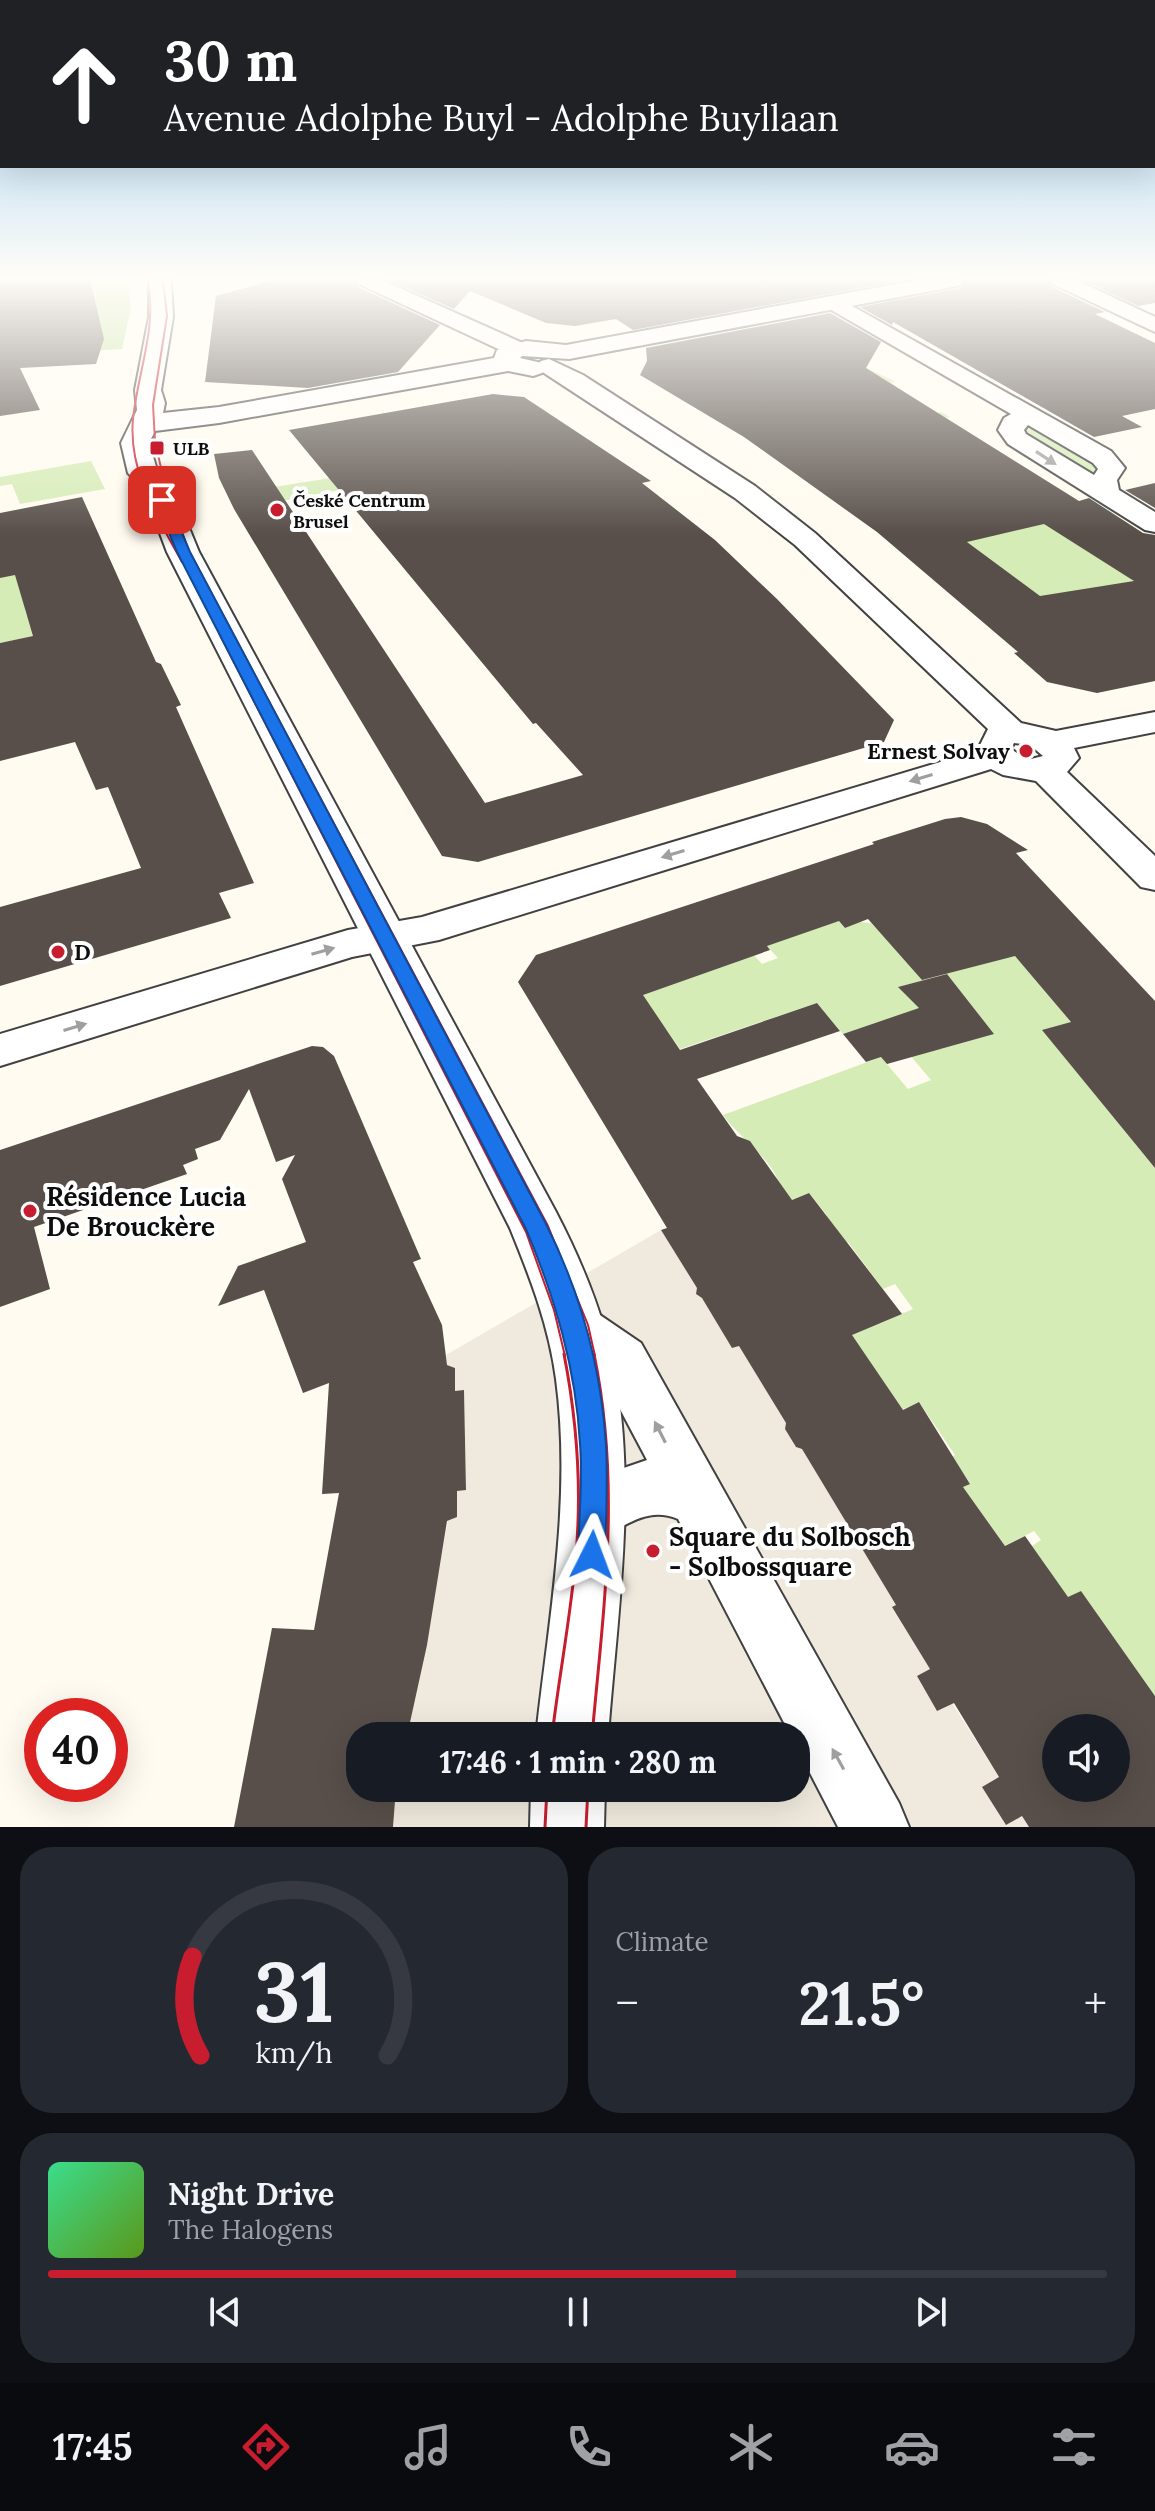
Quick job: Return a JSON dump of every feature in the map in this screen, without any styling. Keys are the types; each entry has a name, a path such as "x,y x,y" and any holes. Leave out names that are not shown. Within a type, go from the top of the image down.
{"street":[{"path":"152,365 148,390 152,397 150,413 135,443 143,473 156,484 183,552 537,1228 575,1327 592,1432 594,1513 573,1722"},
{"path":"143,424 219,415 467,365"},
{"path":"559,365 571,377 745,492 805,539 993,719 1004,745"},
{"path":"943,365 1028,415 1013,423 1011,430 1017,439 1155,524"},
{"path":"1048,756 1155,722"},
{"path":"0,1050 282,963 425,930 1004,745 1026,733 1155,878"},
{"path":"575,1327 622,1360 875,1827"},
{"path":"594,1513 628,1493 658,1484 670,1486 696,1499"},
{"path":"567,1827 568,1802"}],"green space":[{"path":"864,367 895,381 891,383 896,386 885,388 933,414 941,412 950,417 946,418 1034,503 1139,585 1155,605 1083,631 944,524"},
{"path":"1027,427 1100,467 1097,473 1092,475 1017,431"},
{"path":"91,461 105,489 20,504 12,484 0,486 0,477"},
{"path":"349,475 357,487 281,501 274,487"},
{"path":"34,559 25,610 27,616 67,629 0,643 0,566"},
{"path":"839,921 845,928 859,922 871,923 882,934 1015,956 1071,1022 1056,1047 1146,1157 1155,1154 1155,1696 1081,1591 1043,1612 1047,1567 1032,1546 1041,1540 1034,1531 1005,1546 963,1487 970,1483 919,1402 887,1417 849,1331 881,1323 913,1309 895,1284 883,1289 848,1242 840,1245 826,1214 809,1193 778,1205 779,1185 771,1167 723,1115 881,1057 908,1089 931,1080 881,1021 843,1034 817,1003 680,1049 666,1029 634,1039 613,991 751,952 762,964 778,958 761,940","holes":["947,974 993,1034 941,1049 927,1034 939,1028 899,987"]}],"shaded area":[{"name":"Square du Solbosch - Solbossquare","path":"661,1230 698,1288 697,1295 704,1298 732,1348 739,1346 741,1349 786,1423 785,1429 796,1447 802,1449 896,1605 892,1608 999,1777 983,1787 1005,1824 1022,1816 1029,1827 393,1827 395,1802 810,1802 810,1722 410,1722 448,1521 457,1516 457,1491 466,1490 464,1391 455,1391 455,1368 447,1365 446,1355"}],"building":[{"path":"0,365 72,365 20,368 40,410 0,416"},
{"path":"207,365 404,365 398,372 308,388 205,382"},
{"path":"645,365 868,365 866,368 1079,501 1089,498 1143,533 1155,535 1155,681 1097,693 1047,682 1014,653 1018,652 877,532 744,437 640,375","holes":["1044,524 1134,581 1040,596 967,542"]},
{"path":"969,365 1155,365 1155,409 1122,416 1142,427 1094,437"},
{"path":"493,394 524,397 651,481 642,483 715,540 894,720 884,742 478,862 442,856 234,509 219,478 214,454 252,450 485,803 583,775 536,723 533,724 289,430"},
{"path":"1155,483 1155,508 1125,490"},
{"path":"82,497 156,662 161,664 181,705 176,707 254,883 219,893 231,918 0,986 0,907 141,868 108,787 96,790 75,742 0,761 0,643 33,636 15,575 0,578 0,513"},
{"path":"961,817 987,824 1028,850 1016,853 1155,1001 1155,1168 1042,1030 1071,1022 1015,956 922,980 868,919 845,928 839,921 767,946 770,950 643,995 680,1050 817,1003 840,1031 697,1079 737,1136 750,1141 792,1200 809,1193 902,1314 852,1335 903,1410 919,1402 970,1484 963,1487 1005,1546 1025,1536 1068,1597 1081,1591 1155,1696 1155,1827 1029,1827 1022,1816 1006,1825 982,1787 999,1777 954,1703 937,1711 917,1676 930,1669 892,1607 896,1605 802,1449 796,1447 785,1429 786,1423 739,1346 732,1348 702,1298 696,1294 697,1288 661,1230 667,1228 518,982 536,955 874,844 872,842 945,819"},
{"path":"947,974 994,1034 887,1064 881,1057 866,1062 843,1034 919,1008 898,987"},
{"path":"312,1046 323,1047 334,1056 421,1259 413,1262 442,1325 447,1365 455,1368 455,1391 464,1390 466,1490 457,1491 457,1517 447,1521 427,1645 410,1722 346,1722 346,1802 395,1802 393,1827 234,1827 272,1628 314,1630 339,1493 322,1494 329,1383 303,1393 264,1290 218,1306 238,1266 306,1242 282,1179 295,1155 276,1162 249,1089 220,1140 195,1149 198,1159 183,1165 187,1174 34,1227 50,1289 0,1307 0,1150"}],"tram line":[{"path":"142,365 133,419 135,458 147,494 182,562"},
{"path":"159,365 153,405 155,441 165,486 189,551 548,1226 588,1325 595,1356"},
{"path":"219,633 526,1232 554,1310 565,1356"},
{"path":"554,1722 578,1530 577,1454 564,1354"},
{"path":"593,1722 608,1545 607,1451 594,1354"},
{"path":"545,1827 546,1802"},
{"path":"586,1827 587,1802"}],"place":[{"name":"ULB","path":"157,448"},
{"name":"České Centrum Brusel","path":"277,510"},
{"name":"Ernest Solvay","path":"1026,751"},
{"name":"D","path":"58,952"},
{"name":"Résidence Lucia De Brouckère","path":"30,1211"},
{"name":"Square du Solbosch - Solbossquare","path":"653,1551"}],"route":[{"path":"162,500 183,552 537,1228 558,1278 575,1327 589,1404 593,1446 592,1555"}]}
